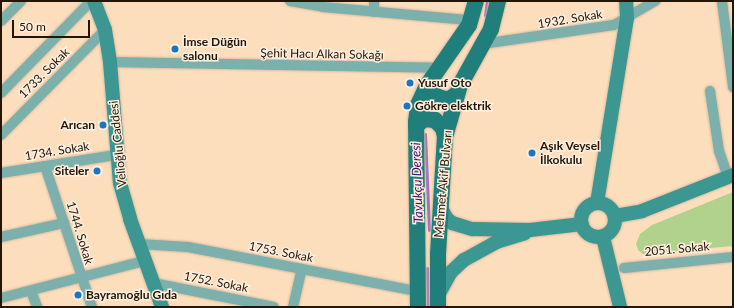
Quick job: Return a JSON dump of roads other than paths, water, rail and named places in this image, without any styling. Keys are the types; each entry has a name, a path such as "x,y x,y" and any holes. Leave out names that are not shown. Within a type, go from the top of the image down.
{"main road":[{"name":"Mehmet Akif Bulvarı","path":"417,299 416,126 418,105 436,73 470,20 476,1"},
{"name":"Mehmet Akif Bulvarı","path":"438,302 440,206 445,137 457,94 469,66 494,22 498,1"},
{"path":"436,73 430,86 435,96 448,100 457,94"},
{"path":"416,126 424,119 435,120 443,128 445,137"}],"street":[{"path":"1,21 21,1"},
{"path":"1,93 91,1"},
{"name":"Velioğlu Caddesi","path":"94,1 105,30 110,62 116,155 120,183 144,261 162,307"},
{"path":"290,1 374,12 470,20"},
{"path":"374,1 374,12"},
{"path":"597,203 627,18 626,1"},
{"name":"1932. Sokak","path":"482,44 614,25 655,1"},
{"path":"722,1 733,87"},
{"name":"1733. Sokak","path":"1,135 105,30"},
{"name":"Şehit Hacı Alkan Sokağı","path":"110,62 436,73"},
{"path":"615,216 642,211 731,176 719,151 710,91"},
{"name":"1734. Sokak","path":"1,173 116,155"},
{"name":"1744. Sokak","path":"45,166 80,278 92,307"},
{"path":"597,203 609,207 615,216 612,231 603,236 588,234 582,224 584,210 597,203"},
{"path":"440,206 447,219 457,226 472,229 530,230 582,224"},
{"path":"1,237 64,223"},
{"path":"438,302 452,272 464,260 496,242 518,237 530,230"},
{"path":"603,236 618,267 620,307"},
{"name":"1753. Sokak","path":"139,244 188,247 302,270 417,299"},
{"name":"2051. Sokak","path":"618,267 733,257"},
{"path":"1,298 144,261"},
{"path":"293,307 302,270"},
{"name":"1752. Sokak","path":"152,283 274,307"},
{"path":"31,291 36,307"}],"waterway":[{"name":"Tavukçu Deresi","path":"485,15 487,1"},
{"name":"Tavukçu Deresi","path":"425,134 429,230"},
{"name":"Tavukçu Deresi","path":"427,268 428,307"}],"place":[{"name":"İmse Düğün salonu","path":"175,49"},
{"name":"Yusuf Oto","path":"410,83"},
{"name":"Gökre elektrik","path":"407,106"},
{"name":"Arıcan","path":"103,125"},
{"name":"Aşık Veysel İlkokulu","path":"532,153"},
{"name":"Siteler","path":"97,171"},
{"name":"Bayramoğlu Gıda","path":"78,295"}]}
